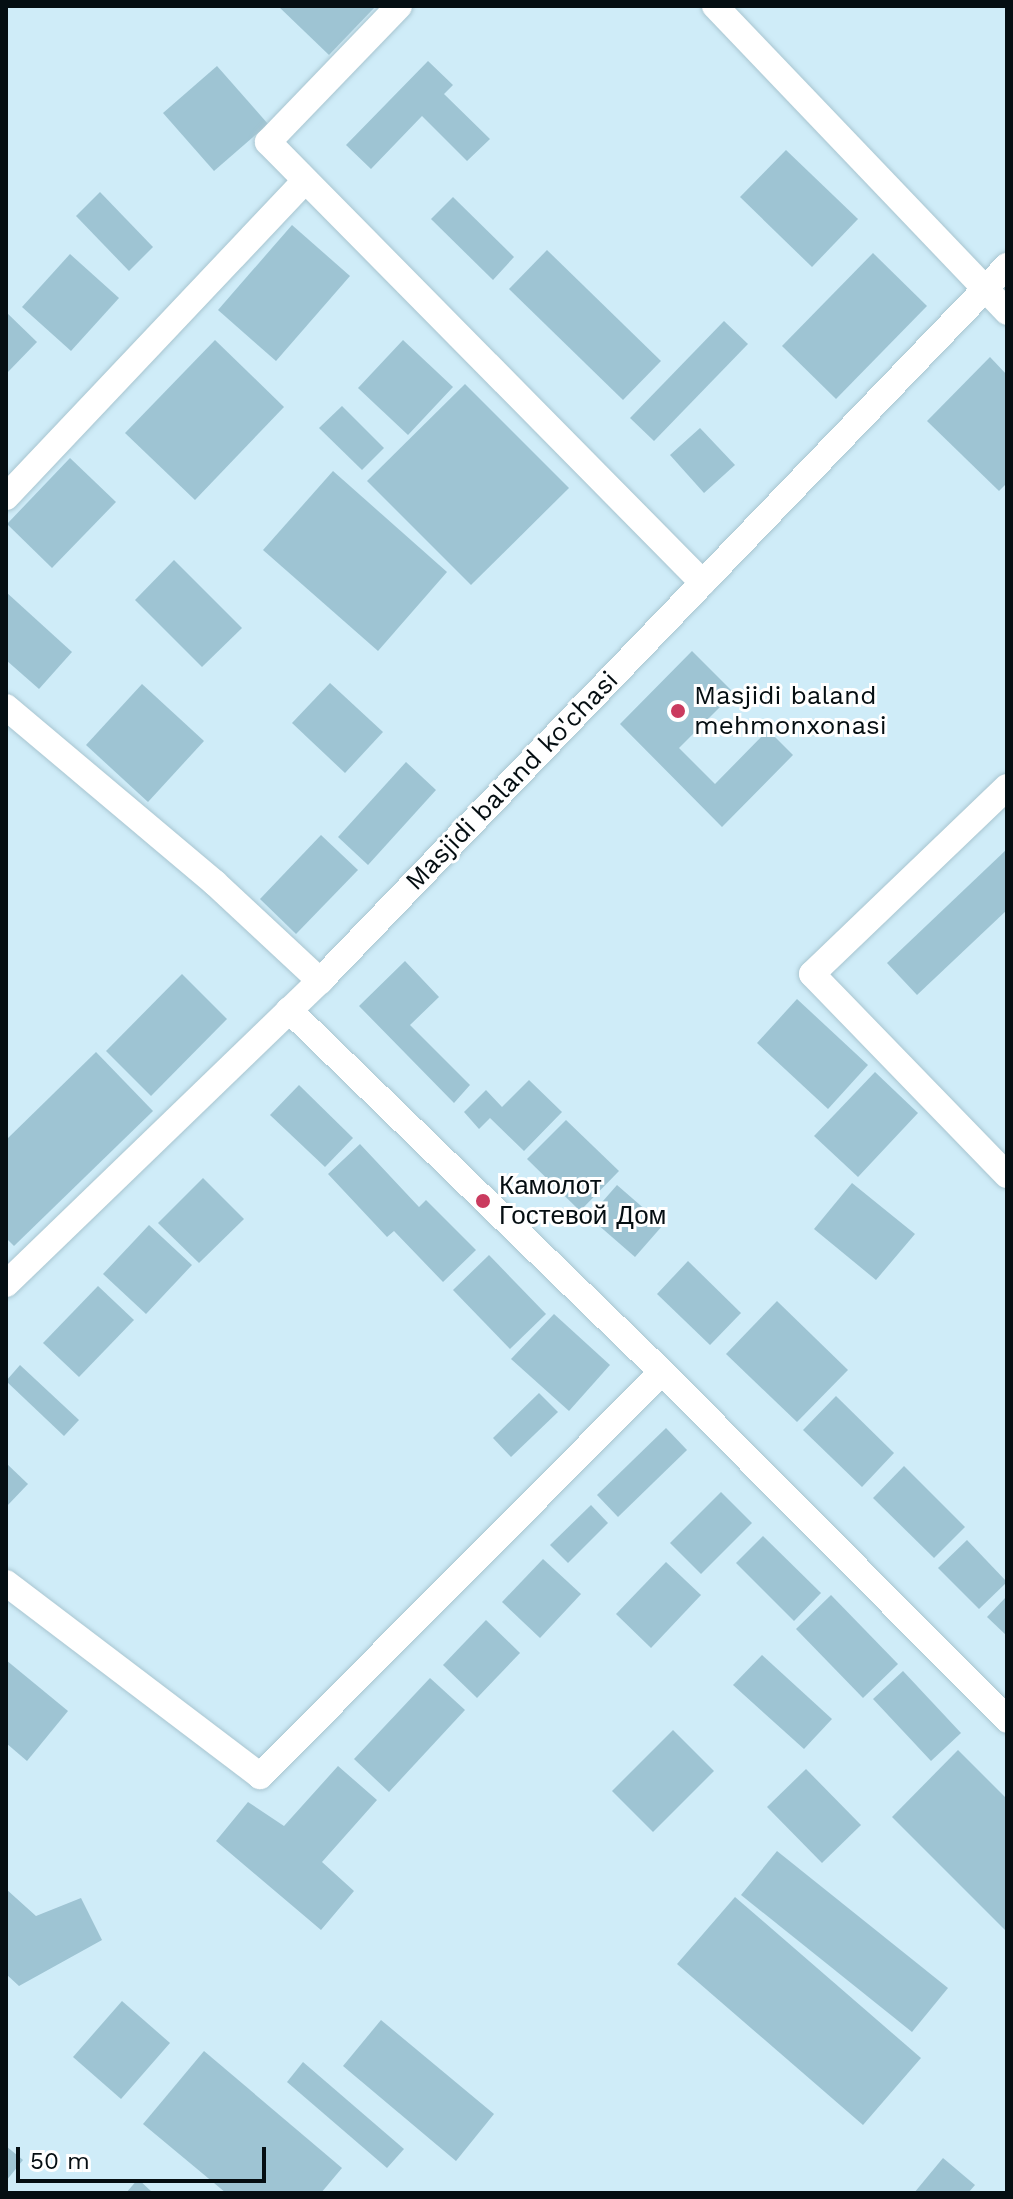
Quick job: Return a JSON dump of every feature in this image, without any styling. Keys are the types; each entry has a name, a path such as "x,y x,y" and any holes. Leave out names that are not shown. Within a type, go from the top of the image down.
{"street":[{"path":"399,6 268,142 304,182 703,583"},
{"path":"715,6 1007,312"},
{"path":"6,497 304,182"},
{"name":"Masjidi baland ko'chasi","path":"6,1284 320,981 1007,266"},
{"path":"6,707 215,883 320,981"},
{"path":"1007,787 812,974 1007,1175"},
{"path":"289,1010 662,1372 1007,1720"},
{"path":"6,1583 260,1776 662,1372"}],"building":[{"path":"278,6 376,6 329,55"},
{"path":"428,61 453,85 444,94 490,139 467,161 422,116 371,169 346,145"},
{"path":"217,66 268,124 214,171 163,113"},
{"path":"786,150 858,219 812,267 740,197"},
{"path":"100,192 153,247 129,271 76,216"},
{"path":"453,197 514,257 493,280 431,219"},
{"path":"292,225 350,276 276,361 218,310"},
{"path":"547,250 661,361 623,400 509,289"},
{"path":"873,253 927,306 836,399 782,346"},
{"path":"70,254 119,298 71,351 22,307"},
{"path":"6,312 37,342 6,374"},
{"path":"724,321 748,344 654,441 630,418"},
{"path":"215,340 284,407 195,500 125,433"},
{"path":"403,340 453,387 408,435 358,388"},
{"path":"990,357 1007,375 1007,483 999,491 927,421"},
{"path":"465,384 569,488 471,585 367,481"},
{"path":"342,406 384,448 362,470 319,428"},
{"path":"700,428 735,465 704,493 670,455"},
{"path":"70,458 116,502 52,568 7,524"},
{"path":"333,471 447,572 378,651 263,550"},
{"path":"174,560 242,628 202,667 135,600"},
{"path":"6,592 72,652 39,689 6,660"},
{"path":"692,651 734,693 679,748 715,784 768,730 793,755 722,827 620,724"},
{"path":"330,683 383,732 345,773 292,723"},
{"path":"142,684 204,741 148,802 86,745"},
{"path":"406,762 436,790 368,865 338,837"},
{"path":"321,835 358,870 296,934 260,899"},
{"path":"1007,849 1007,910 917,995 887,963"},
{"path":"405,961 439,997 410,1025 470,1085 454,1103 359,1006"},
{"path":"182,974 227,1019 151,1096 106,1051"},
{"path":"797,999 868,1065 828,1109 757,1043"},
{"path":"96,1052 153,1111 14,1246 6,1238 6,1140"},
{"path":"875,1072 918,1113 858,1177 814,1136"},
{"path":"529,1080 562,1112 524,1151 490,1118 479,1129 464,1112 486,1090 502,1107"},
{"path":"299,1085 353,1138 325,1167 270,1115"},
{"path":"566,1120 619,1171 580,1211 527,1159"},
{"path":"360,1144 419,1207 426,1200 476,1250 443,1282 394,1231 387,1237 328,1174"},
{"path":"203,1178 244,1219 199,1263 158,1223"},
{"path":"852,1183 915,1234 876,1280 814,1229"},
{"path":"617,1185 663,1225 635,1257 589,1217"},
{"path":"149,1225 192,1265 146,1314 103,1274"},
{"path":"489,1255 546,1314 510,1349 453,1290"},
{"path":"688,1261 741,1313 710,1345 657,1294"},
{"path":"98,1286 134,1320 79,1377 43,1343"},
{"path":"777,1301 848,1370 797,1422 726,1354"},
{"path":"554,1314 610,1365 569,1411 511,1359"},
{"path":"20,1365 79,1420 64,1436 6,1381"},
{"path":"539,1393 558,1412 511,1457 493,1438"},
{"path":"836,1396 894,1453 862,1487 803,1430"},
{"path":"666,1428 687,1450 618,1517 597,1495"},
{"path":"6,1463 28,1484 6,1507"},
{"path":"904,1466 965,1527 934,1558 873,1498"},
{"path":"721,1492 752,1523 701,1574 670,1543"},
{"path":"591,1505 608,1523 568,1563 550,1545"},
{"path":"763,1536 821,1593 794,1621 736,1563"},
{"path":"967,1540 1007,1582 979,1609 938,1568"},
{"path":"543,1559 581,1594 540,1638 502,1602"},
{"path":"666,1562 701,1595 651,1648 616,1614"},
{"path":"831,1595 898,1664 863,1698 796,1629"},
{"path":"1007,1596 1007,1636 987,1617"},
{"path":"486,1620 520,1653 477,1698 443,1665"},
{"path":"762,1655 832,1719 804,1749 733,1685"},
{"path":"6,1660 68,1711 27,1761 6,1743"},
{"path":"903,1671 961,1733 931,1761 873,1699"},
{"path":"430,1678 465,1710 389,1792 354,1759"},
{"path":"673,1730 714,1771 653,1832 612,1791"},
{"path":"958,1750 1007,1799 1007,1932 892,1817"},
{"path":"338,1766 377,1800 322,1862 354,1891 321,1930 216,1841 248,1802 284,1826"},
{"path":"806,1769 861,1825 822,1863 767,1807"},
{"path":"777,1851 948,1988 912,2032 741,1895"},
{"path":"6,1889 36,1916 81,1898 102,1940 19,1986 6,1974"},
{"path":"735,1897 921,2058 863,2125 677,1964"},
{"path":"122,2001 170,2043 121,2099 73,2057"},
{"path":"381,2020 494,2114 456,2161 343,2066"},
{"path":"204,2051 342,2168 321,2193 226,2193 143,2124"},
{"path":"303,2062 404,2149 387,2168 287,2082"},
{"path":"6,2146 23,2160 6,2181"},
{"path":"943,2158 975,2185 968,2193 914,2193"},
{"path":"138,2179 153,2193 126,2193"}],"place":[{"name":"Masjidi baland mehmonxonasi","path":"678,711"},
{"name":"Камолот Гостевой Дом","path":"483,1201"}]}
